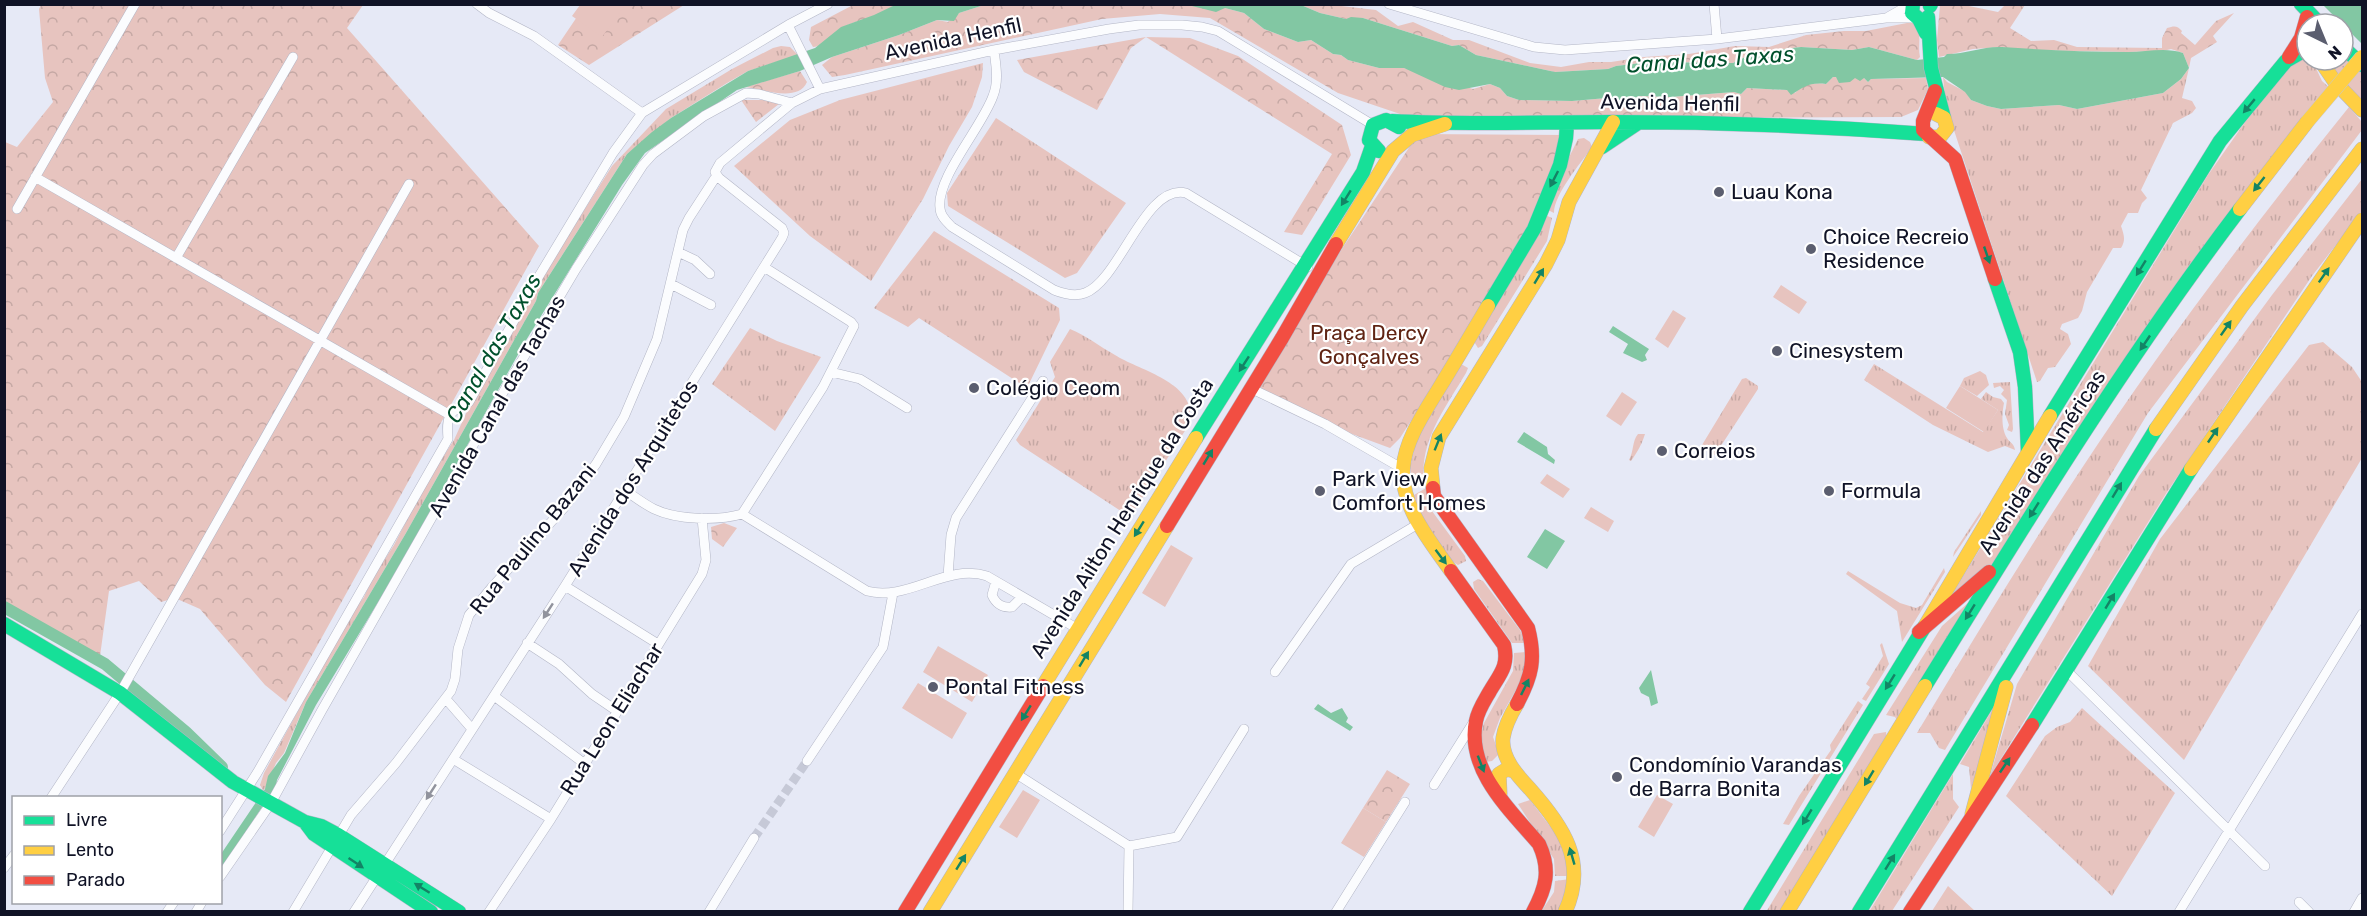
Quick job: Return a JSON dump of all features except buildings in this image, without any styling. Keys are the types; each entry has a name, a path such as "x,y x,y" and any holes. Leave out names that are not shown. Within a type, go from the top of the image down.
{"main road":[{"path":"1922,10 1934,85 1947,123 1940,137 1926,127"},
{"path":"2286,61 2295,47"},
{"name":"Avenida das Américas","path":"1750,912 2028,452 2220,141 2286,61 2295,56"},
{"name":"Avenida das Américas","path":"1787,912 2065,461 2191,276 2307,122 2362,57"},
{"path":"2329,72 2362,110"},
{"path":"1926,127 1934,85"},
{"path":"1926,127 1935,113 1944,118"},
{"path":"1379,121 1392,121 1401,130 1397,147 1382,152 1371,144 1368,136 1373,125 1379,121"},
{"name":"Avenida Henfil","path":"1392,121 1445,124 1639,122 1895,130 1917,121 1926,127"},
{"path":"1533,912 1543,894 1548,878 1546,856 1485,775 1479,762 1474,737 1476,718 1505,666 1504,645 1434,496 1431,468 1439,437 1546,264 1558,240 1569,202 1613,122"},
{"path":"1594,158 1613,138 1639,122"},
{"path":"1565,912 1574,889 1576,876 1572,850 1541,802 1514,771 1502,743 1508,721 1529,680 1534,648 1528,628 1418,524 1407,493 1403,469 1409,443 1534,229 1544,198 1562,163 1566,146 1567,123"},
{"name":"Avenida Henfil","path":"1397,147 1412,135 1445,124"},
{"path":"1926,127 1955,159 2020,352 2024,378 2028,452"},
{"name":"Avenida Ailton Henrique da Costa","path":"905,912 1168,483 1363,172 1371,144"},
{"name":"Avenida Ailton Henrique da Costa","path":"930,912 1397,147"},
{"path":"1858,912 2017,658 2121,483 2158,426 2242,306 2362,149"},
{"path":"1910,912 2067,671 2184,480 2362,220"},
{"path":"1324,234 1337,242"},
{"path":"1461,351 1485,364"},
{"path":"1168,483 1186,492"},
{"path":"1919,632 2001,562"},
{"path":"4,624 120,693 223,775 305,822 315,834 334,840 380,871 431,912"},
{"path":"1972,814 2003,696 2017,658"},
{"path":"1501,796 1499,774 1507,769 1514,771"},
{"path":"972,802 990,813"},
{"path":"380,871 459,912"}],"street":[{"path":"17,209 135,4"},
{"path":"477,4 489,13 534,36 642,113"},
{"path":"222,828 249,791 448,439 446,421 453,410 469,402 533,286 613,153 642,113 788,25 828,4"},
{"path":"1389,4 1534,47 1565,50 1717,39 1886,18 1922,10"},
{"path":"1714,4 1717,39"},
{"path":"1886,18 1922,10"},
{"path":"717,176 716,172 720,163 792,103 820,89 788,25"},
{"name":"Avenida Henfil","path":"820,89 994,50 1129,26 1202,27 1218,32 1373,125"},
{"path":"994,50 997,78 994,95 945,180 940,197 939,208 952,227 1054,290 1074,295 1084,294 1100,283 1150,211 1168,195 1178,191 1186,193 1318,273"},
{"path":"176,258 293,57"},
{"name":"Avenida Canal das Tachas","path":"222,874 270,802 512,377 576,269 643,165 670,140 704,116 746,93 792,103"},
{"path":"1359,116 1371,144"},
{"name":"Rua Paulino Bazani","path":"293,912 334,840 359,805 396,763 446,699 454,685 458,649 470,615 492,587 563,509 596,464 624,417 657,339 683,230 688,218 717,176"},
{"name":"Avenida dos Arquitetos","path":"354,912 626,491 782,238 784,233 782,228 717,176"},
{"path":"35,177 450,415"},
{"path":"52,796 120,693 409,184"},
{"path":"678,252 695,260 710,274"},
{"path":"626,491 653,509 667,513 702,518 730,518 742,514 831,372 854,326 764,267"},
{"path":"671,284 711,305"},
{"path":"831,372 860,379 907,408"},
{"path":"948,576 951,536 956,518 1043,381"},
{"path":"1250,388 1324,424 1403,469"},
{"path":"742,514 857,586 877,594 893,593 948,576 976,573 996,581 1078,629"},
{"name":"Rua Leon Eliachar","path":"489,912 585,764 706,567 702,518"},
{"path":"1275,672 1351,564 1418,524"},
{"path":"996,581 993,595 1002,607 1012,607 1022,597"},
{"path":"565,586 658,644"},
{"path":"807,761 883,647 893,593"},
{"path":"2179,912 2362,614"},
{"path":"527,643 559,664 592,694 617,711"},
{"path":"2067,671 2265,866"},
{"path":"494,696 585,764"},
{"path":"446,699 472,729"},
{"path":"1434,785 1476,718"},
{"path":"1015,773 1129,846 1177,837 1244,729"},
{"path":"453,759 550,819"},
{"path":"1336,912 1405,802"},
{"path":"709,912 754,838"},
{"path":"1128,912 1129,846"},
{"path":"2354,912 2362,898"},
{"path":"2299,902 2309,912"}],"green space":[{"path":"1188,4 1225,8 1244,13 1264,29 1298,42 1311,40 1333,54 1341,55 1348,60 1379,68 1404,68 1473,89 1490,84 1500,88 1507,96 1519,100 1572,101 1607,98 1616,104 1641,96 1670,97 1734,92 1741,94 1747,88 1787,90 1795,93 1809,84 1826,84 1833,77 1864,78 1868,82 1871,79 1926,78 1928,89 1918,110 1901,117 1406,116 1338,93 1210,18 1160,14 1102,19 832,77 822,65 832,57 937,20 948,22 959,13 984,5"},
{"path":"41,5 363,5 347,28 539,246 286,702 265,685 200,609 175,598 161,602 139,581 109,591 100,656 5,602 5,142 17,147 53,102 45,78 39,9"},
{"path":"580,5 625,5 602,37 572,16"},
{"path":"585,5 684,5 589,65 558,45"},
{"path":"643,5 671,5 650,17"},
{"path":"853,5 895,5 843,27 822,44 813,47 809,40 811,27"},
{"path":"1301,5 1333,5 1376,10 1398,26 1413,22 1453,40 1469,40 1530,63 1561,67 1589,62 1689,54 1735,46 1769,47 1806,35 1866,31 1912,22 1919,34 1920,57 1917,60 1869,47 1852,50 1801,47 1776,50 1755,57 1747,56 1733,63 1649,62 1608,69 1555,72 1476,55 1459,45 1452,46 1363,18 1346,19 1320,13"},
{"path":"1940,5 1964,5 1998,12 2005,5 2025,5 2010,28 2031,41 2054,40 2077,47 2162,48 2162,38 2167,28 2174,26 2180,29 2181,33 2195,45 2216,21 2234,13 2213,36 2217,42 2191,58 2189,68 2183,53 2171,49 2127,52 2019,50 2001,47 1973,49 1939,57 1937,40"},
{"path":"1146,37 1190,38 1238,56 1342,125 1351,155 1302,235 1284,232 1332,154"},
{"path":"1146,37 1131,48 1097,110 1024,72 1017,60"},
{"path":"781,46 790,47 798,55 748,71 727,83 671,118 627,154 538,293 536,301 406,533 306,702 284,753 276,763 263,790 260,785 264,773 351,614 364,597 426,483 454,440 468,409 535,288 612,166 666,109 732,69"},
{"path":"2295,62 2295,72 2318,72 2322,81 2331,89 1989,568 1953,593 2208,175 2243,125"},
{"path":"983,63 982,77 972,107 949,146 923,199 871,281 810,236 734,166 790,120 840,100"},
{"path":"2355,66 2362,72 2362,104 2334,72 2355,72"},
{"path":"2189,68 2182,98 2192,101 2196,108 2192,113 2173,123 2141,190 2147,198 2138,213 2128,213 2121,226 2124,242 2121,248 2113,248 2087,292 2078,318 2062,324 2060,329 2068,334 2071,344 2055,367 2048,368 2037,382 1946,106 1943,77 1947,82 1966,92 1971,100 1987,106 2001,109 2059,105 2077,109 2163,93 2181,79"},
{"path":"800,71 807,82 796,92 779,93 745,87"},
{"path":"741,100 773,100 779,104 756,122"},
{"path":"2349,107 2362,122 2362,130 2148,413 1945,750 1939,748 1930,733 1917,733 2038,536 2111,424 2176,332 2278,196"},
{"path":"996,118 1126,203 1077,273 1065,278 948,206 947,193"},
{"name":"Praça Dercy Gonçalves","path":"1418,134 1566,135 1537,209 1519,244 1459,346 1400,438 1390,448 1325,424 1250,388"},
{"path":"1584,138 1590,142 1592,147 1563,188 1554,213 1544,208 1578,139"},
{"path":"2362,179 2362,211 2312,276 2167,492 1990,776 2017,684 2139,476 2272,295"},
{"path":"1543,214 1552,218 1547,241 1482,346 1478,348 1473,340"},
{"path":"934,231 1059,308 1060,320 1027,388 919,318 908,327 874,308"},
{"path":"1781,285 1807,302 1799,314 1773,297"},
{"path":"1673,310 1686,318 1668,348 1655,339"},
{"path":"750,328 777,341 821,357 775,431 712,384"},
{"path":"1070,329 1109,352 1153,373 1178,389 1186,399 1190,412 1188,426 1130,517 1020,445 1016,440 1055,377 1050,362"},
{"path":"2323,342 2352,367 2362,382 2362,458 2184,760 2088,666 2160,539 2309,345"},
{"path":"1461,364 1468,368 1430,439 1426,453 1424,483 1413,488 1410,468 1417,437"},
{"path":"1874,364 1983,432 1998,410 1981,399 1986,392 2001,399 2004,403 2002,416 2004,430 2015,450 2005,446 1988,452 1933,425 1864,380"},
{"path":"1980,371 1986,375 1989,385 1977,396 1960,386 1964,378"},
{"path":"1746,378 1758,386 1758,389 1715,455 1702,445 1742,379"},
{"path":"2010,382 2012,432 2007,430 2009,425 2005,414 2007,400 2001,394 2004,390 2000,386 1994,388 1993,383"},
{"path":"1960,386 1998,410 1984,432 1946,408"},
{"path":"1622,392 1637,402 1621,426 1606,416"},
{"path":"1638,434 1645,434 1640,448 1631,461 1629,460"},
{"path":"1547,474 1570,489 1563,498 1540,483"},
{"path":"1426,488 1432,511 1465,556 1466,561 1458,565 1437,543 1421,514 1414,495"},
{"path":"1591,507 1614,521 1608,532 1584,518"},
{"path":"1981,511 1981,515 1953,557 1954,552"},
{"path":"724,523 737,528 723,547 712,539 711,527"},
{"path":"1171,545 1193,558 1165,607 1142,593"},
{"path":"1944,568 1945,572 1902,642 1897,611 1846,574 1848,571 1900,603 1916,608 1922,605"},
{"path":"1478,579 1483,581 1520,630 1526,643 1512,643 1474,589 1473,582"},
{"path":"1978,594 1899,723 1895,717 1886,715 1942,626"},
{"path":"1882,643 1889,664 1866,701 1862,699 1870,687 1866,684 1883,656 1880,645"},
{"path":"938,646 988,675 972,702 923,672"},
{"path":"1527,652 1522,679 1500,718 1493,737 1499,754 1492,761 1486,762 1482,742 1484,723 1513,671 1514,653"},
{"path":"918,683 967,713 952,739 902,708"},
{"path":"1858,701 1863,705 1789,825 1783,824 1799,796 1831,750 1830,745"},
{"path":"1997,702 1971,789 1969,767 1960,764"},
{"path":"2082,708 2175,793 2112,896 2006,796 2045,736 2057,727 2070,722"},
{"path":"1886,732 1887,742 1784,911 1766,912 1874,734"},
{"path":"1387,770 1410,784 1386,822 1363,808"},
{"path":"1953,774 1953,799 1959,807 1892,911 1869,912"},
{"path":"1023,790 1040,800 1017,838 999,827"},
{"path":"1657,795 1673,804 1654,837 1638,827"},
{"path":"1530,800 1568,850 1570,876 1555,876 1554,859 1518,804"},
{"path":"1363,808 1386,822 1364,857 1341,843"},
{"path":"1570,879 1561,911 1541,912 1554,892 1555,881"},
{"path":"1948,886 1975,911 1932,911"}],"shaded area":[{"path":"895,5 984,5 959,13 954,21 937,20 832,57 800,71 737,90 645,153 622,185 525,342 397,571 316,705 277,780 275,792 270,795 222,868 222,853 265,789 268,776 285,753 306,702 406,533 536,301 538,293 627,154 671,118 748,71 815,48 841,27"},
{"path":"1188,5 1301,5 1320,13 1346,19 1363,18 1452,46 1459,45 1476,55 1555,72 1608,69 1649,62 1733,63 1747,56 1755,57 1776,50 1801,47 1852,50 1869,47 1917,60 1995,47 2096,52 2170,50 2183,53 2189,68 2181,79 2163,93 2077,109 2059,105 2001,109 1987,106 1971,100 1965,92 1943,77 1871,79 1868,82 1864,78 1860,81 1855,78 1850,82 1839,83 1836,77 1833,77 1826,84 1811,84 1791,95 1787,90 1747,88 1741,94 1734,92 1670,97 1640,96 1626,100 1623,105 1607,98 1572,101 1519,100 1507,96 1500,88 1490,84 1459,90 1445,87 1404,68 1379,68 1348,60 1341,55 1333,54 1311,40 1298,42 1264,29 1244,13 1225,8 1216,12"},
{"path":"2323,5 2362,5 2362,44 2355,37 2355,12 2330,12"},
{"path":"1613,326 1649,349 1645,355 1647,360 1642,362 1623,353 1628,344 1609,332"},
{"path":"1524,432 1547,447 1548,454 1555,460 1554,464 1517,442"},
{"path":"1545,529 1565,541 1547,569 1527,557"},
{"path":"1651,670 1658,703 1651,706 1649,697 1641,693 1639,688"},
{"path":"1318,704 1331,713 1342,708 1348,718 1346,722 1353,727 1350,731 1314,709"}],"waterway":[{"path":"4,607 105,664 186,732 222,767"}],"tunnel":[{"path":"754,838 807,761"}],"traffic: fast":[{"path":"1913,4 1912,13 1919,19 1926,33"},
{"path":"2301,4 2309,12"},
{"path":"1928,17 1931,68 1944,118"},
{"path":"2050,416 2220,141 2286,61 2295,56"},
{"path":"2355,58 2362,65"},
{"path":"1379,151 1369,140 1373,125 1386,120 1399,127"},
{"path":"1392,121 1729,124 1926,134"},
{"path":"1488,306 1534,229 1560,165 1567,123"},
{"path":"1602,147 1638,123"},
{"path":"1196,438 1363,172 1372,146"},
{"path":"1925,686 2116,384 2156,324 2240,209"},
{"path":"1995,279 2020,352 2025,387 2028,452"},
{"path":"1859,912 2156,429"},
{"path":"2032,725 2191,469"},
{"path":"4,624 120,693 233,782 305,822 321,826 338,835 459,912"},
{"path":"1750,912 1925,626"},
{"path":"305,822 314,834 431,912"}],"traffic: slow":[{"path":"2307,122 2362,57"},
{"path":"2328,72 2362,110"},
{"path":"1929,137 1940,137 1947,128 1944,118 1936,114"},
{"path":"1433,488 1431,468 1439,437 1546,264 1558,240 1569,202 1613,122"},
{"path":"2240,209 2307,122"},
{"path":"1336,244 1393,151 1412,135 1445,124"},
{"path":"2156,429 2242,306 2362,149"},
{"path":"2191,469 2362,220"},
{"path":"1451,571 1418,523 1407,497 1403,469 1408,447 1417,425 1488,306"},
{"path":"1925,626 2050,416"},
{"path":"1043,686 1196,438"},
{"path":"930,912 1167,526"},
{"path":"1787,912 1925,686"},
{"path":"1972,814 2006,687"},
{"path":"1517,704 1508,720 1503,745 1507,759 1515,772 1553,817 1568,846 1573,861 1574,877 1565,912"},
{"path":"1500,794 1499,774 1507,769 1514,771"}],"traffic: jam":[{"path":"2289,57 2295,48"},
{"path":"1935,91 1923,121 1923,130 1955,159 1995,279"},
{"path":"1167,526 1282,338 1336,244"},
{"path":"1433,488 1434,496 1528,628 1532,649 1531,667 1517,704"},
{"path":"1451,571 1504,645 1504,664 1478,713 1475,739 1478,756 1493,788 1539,844 1543,853 1546,871 1544,887 1533,912"},
{"path":"1919,632 1989,572"},
{"path":"905,912 1043,686"},
{"path":"1910,912 2032,725"}],"place":[{"name":"Luau Kona","path":"1719,192"},
{"name":"Choice Recreio Residence","path":"1811,249"},
{"name":"Cinesystem","path":"1777,351"},
{"name":"Colégio Ceom","path":"974,388"},
{"name":"Correios","path":"1662,451"},
{"name":"Park View Comfort Homes","path":"1320,491"},
{"name":"Formula","path":"1829,491"},
{"name":"Pontal Fitness","path":"933,687"},
{"name":"Condomínio Varandas de Barra Bonita","path":"1617,777"}],"water label":[{"name":"Canal das Taxas","path":"1710,59"},
{"name":"Canal das Taxas","path":"493,348"}]}
